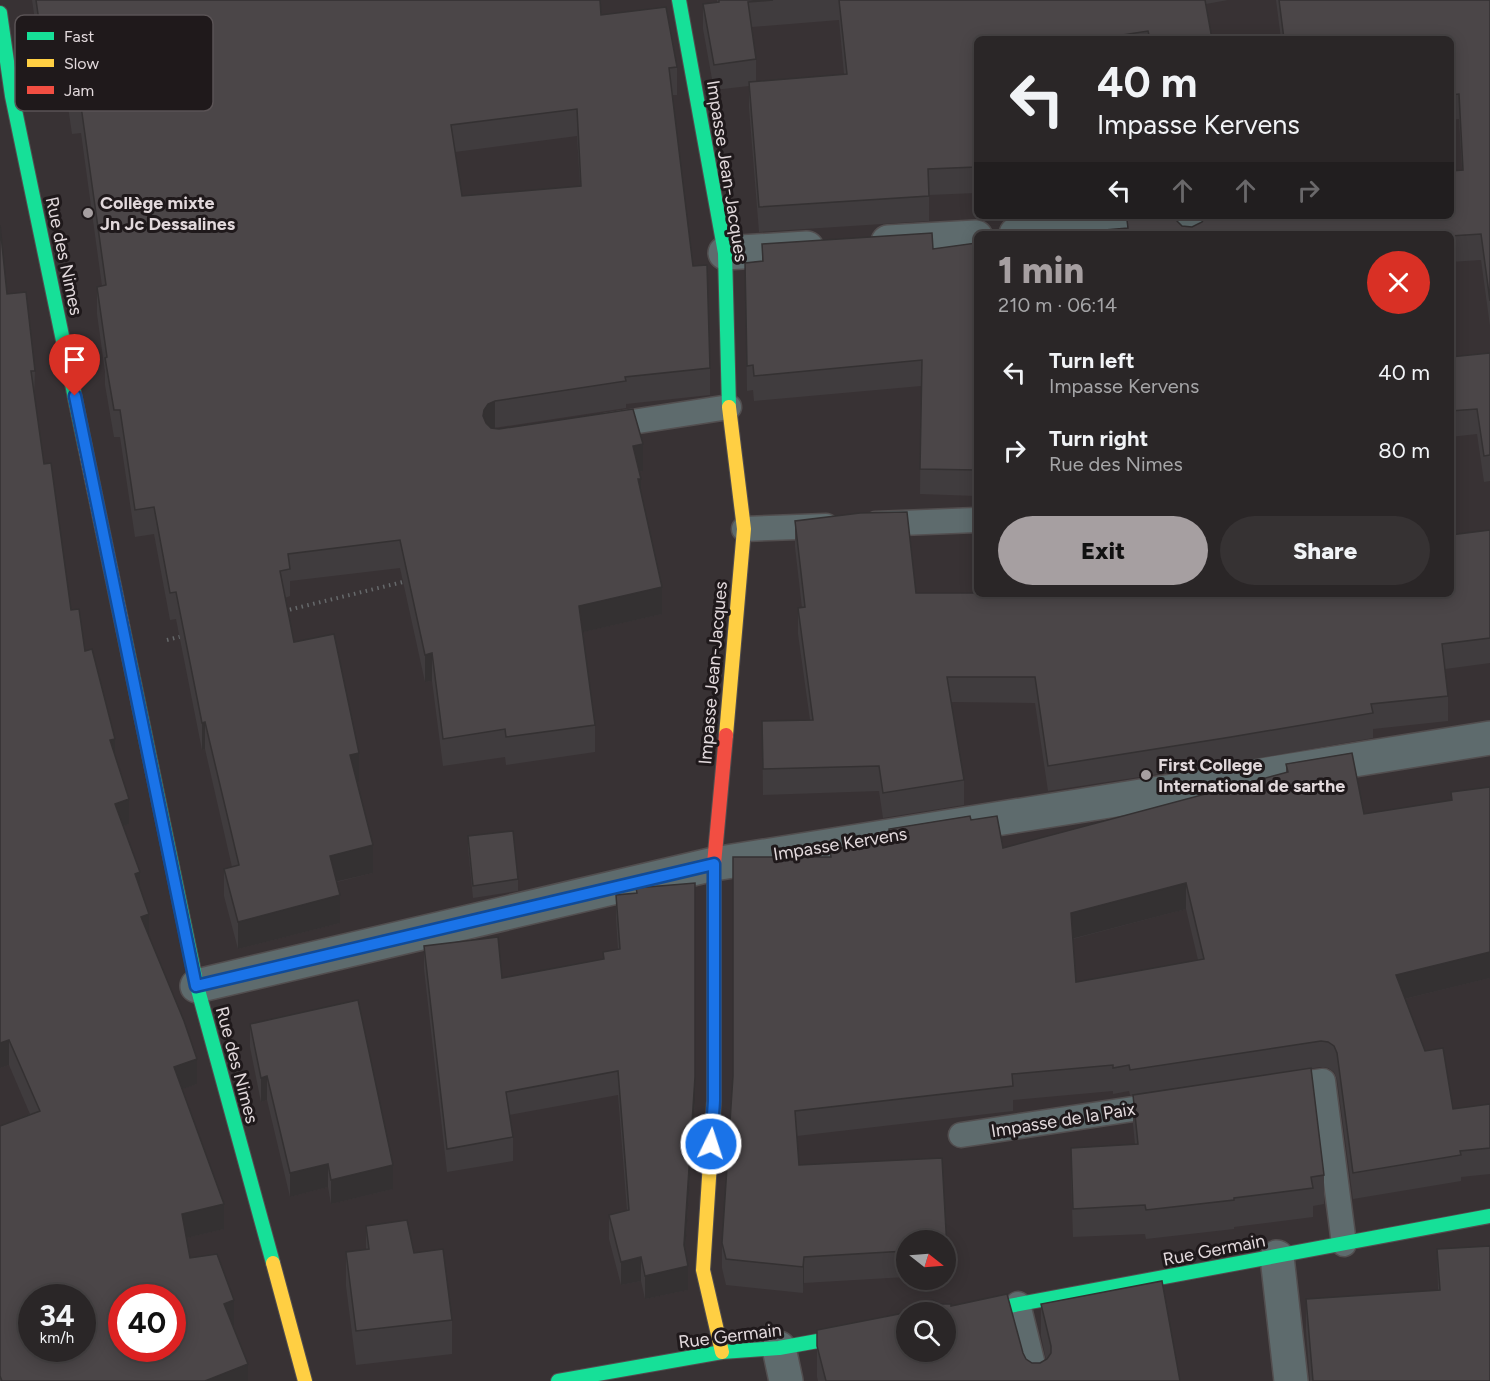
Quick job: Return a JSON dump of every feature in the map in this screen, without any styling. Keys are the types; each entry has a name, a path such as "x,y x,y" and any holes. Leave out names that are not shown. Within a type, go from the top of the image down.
{"street":[{"name":"Impasse Jean-Jacques","path":"679,0 725,253 729,407 744,529 714,864 714,1101 703,1270 722,1352"},
{"name":"Rue des Nimes","path":"0,13 6,97 128,650 196,986 305,1381"},
{"path":"1063,231 1187,223 1188,231"},
{"path":"725,253 974,237"},
{"name":"Impasse Kervens","path":"196,986 714,864 1490,738"},
{"name":"Rue Germain","path":"956,1316 1490,1216"},
{"path":"1276,1257 1291,1381"},
{"name":"Rue Germain","path":"558,1381 722,1352 779,1348 896,1327"},
{"path":"779,1348 786,1381"}],"lane":[{"path":"590,428 729,407"},
{"path":"744,529 974,520"},
{"path":"1265,1089 1323,1081 1344,1244"},
{"name":"Impasse de la Paix","path":"961,1135 1183,1102"},
{"path":"1018,1305 1037,1381"}],"path":[{"path":"275,614 410,580"},
{"path":"128,650 184,636"}],"building":[{"path":"36,0 600,0 601,15 666,7 677,67 669,68 693,266 707,265 710,368 625,377 626,381 495,401 488,404 483,416 491,428 499,429 633,409 643,444 633,446 641,479 638,479 662,587 579,606 595,725 506,737 505,729 443,739 432,653 425,655 400,540 288,554 290,569 280,571 294,642 334,634 359,753 350,755 373,845 330,856 340,895 238,922 224,869 239,865 205,722 202,723 176,592 170,593 154,507 135,510 120,410 114,410 97,287 106,285 82,111 213,111 213,15 38,15","holes":["577,109 581,186 462,196 451,125"]},
{"path":"719,0 773,0 748,2 756,59 714,65 703,4 719,2"},
{"path":"839,0 1205,0 1211,36 1149,36 1148,31 1116,36 974,36 974,167 928,169 929,196 759,207 749,82 847,74"},
{"path":"1279,0 1490,0 1490,301 1481,234 1454,236 1454,231 1092,231 1128,228 1127,220 1142,219 1175,219 1182,226 1192,227 1204,219 1454,219 1454,171 1463,170 1459,94 1454,95 1454,36 1284,36"},
{"path":"0,225 7,294 26,292 35,371 31,371 44,464 51,463 71,610 79,609 85,651 92,649 115,739 110,740 129,799 115,804 140,872 135,874 149,914 141,917 184,1021 197,1059 174,1067 224,1204 182,1214 190,1258 217,1254 234,1300 224,1304 248,1364 205,1381 2,1381 0,1376 0,1126 40,1111 9,1040 0,1043"},
{"path":"932,233 933,249 974,243 974,470 920,469 922,360 754,376 753,365 747,366 745,263 763,261 762,244"},
{"path":"1490,353 1490,455 1484,456 1477,409 1454,411 1454,357"},
{"path":"907,512 916,593 974,593 974,597 1454,597 1454,534 1490,530 1490,638 1442,644 1448,696 1371,704 1373,713 1048,766 1035,677 947,677 964,780 883,793 879,766 763,769 762,721 813,720 798,608 805,607 795,521 860,513"},
{"path":"1352,753 1364,814 1452,800 1451,792 1490,787 1490,952 1396,975 1425,1051 1443,1048 1453,1109 1490,1104 1490,1148 1460,1151 1461,1155 1353,1173 1337,1053 1334,1046 1328,1042 1321,1041 1130,1070 1129,1065 1113,1068 1113,1065 1012,1074 1013,1086 795,1111 799,1165 942,1158 946,1230 896,1230 896,1252 804,1257 803,1267 726,1259 722,1243 733,1076 733,857 831,857 830,850 891,840 889,829 970,816 971,820 997,816 1003,848 1288,772 1286,764","holes":["1186,883 1204,959 1076,982 1071,913"]},
{"path":"513,831 518,879 473,886 468,836"},
{"path":"695,883 695,1077 684,1245 688,1266 645,1276 641,1257 621,1262 609,1215 629,1210 618,1071 506,1092 513,1137 447,1149 424,946 498,937 502,978 604,959 603,952 620,949 616,895 637,893 636,888"},
{"path":"358,1000 393,1165 331,1180 328,1164 290,1173 267,1076 261,1078 250,1024"},
{"path":"1311,1068 1324,1175 1311,1177 1313,1188 1146,1210 1145,1205 1073,1209 1071,1148 1138,1144 1133,1095"},
{"path":"407,1220 414,1253 443,1249 452,1320 356,1331 346,1252 369,1249 366,1226"},
{"path":"1490,1246 1490,1381 1313,1381 1306,1299 1440,1290 1437,1249"},
{"path":"1162,1281 1180,1381 826,1381 817,1346 817,1330 896,1315 896,1362 956,1362 956,1305 1007,1294 1026,1359 1032,1363 1040,1363 1051,1353 1041,1304"}],"traffic: fast":[{"path":"679,0 725,253 729,407"},
{"path":"0,13 15,110"},
{"path":"15,111 85,446"},
{"path":"123,629 197,986 273,1263"},
{"path":"956,1316 1490,1216"},
{"path":"558,1381 722,1352 779,1348 896,1327"}],"traffic: slow":[{"path":"726,735 744,529 729,407"},
{"path":"85,446 123,629"},
{"path":"714,1028 714,1101 703,1270 722,1352"},
{"path":"273,1263 305,1381"}],"traffic: jam":[{"path":"714,1028 714,864 726,735"}],"place":[{"name":"Collège mixte Jn Jc Dessalines","path":"88,213"},
{"name":"First College International de sarthe","path":"1146,775"}],"route":[{"path":"75,396 196,986 714,864 714,1101 711,1144"}]}
